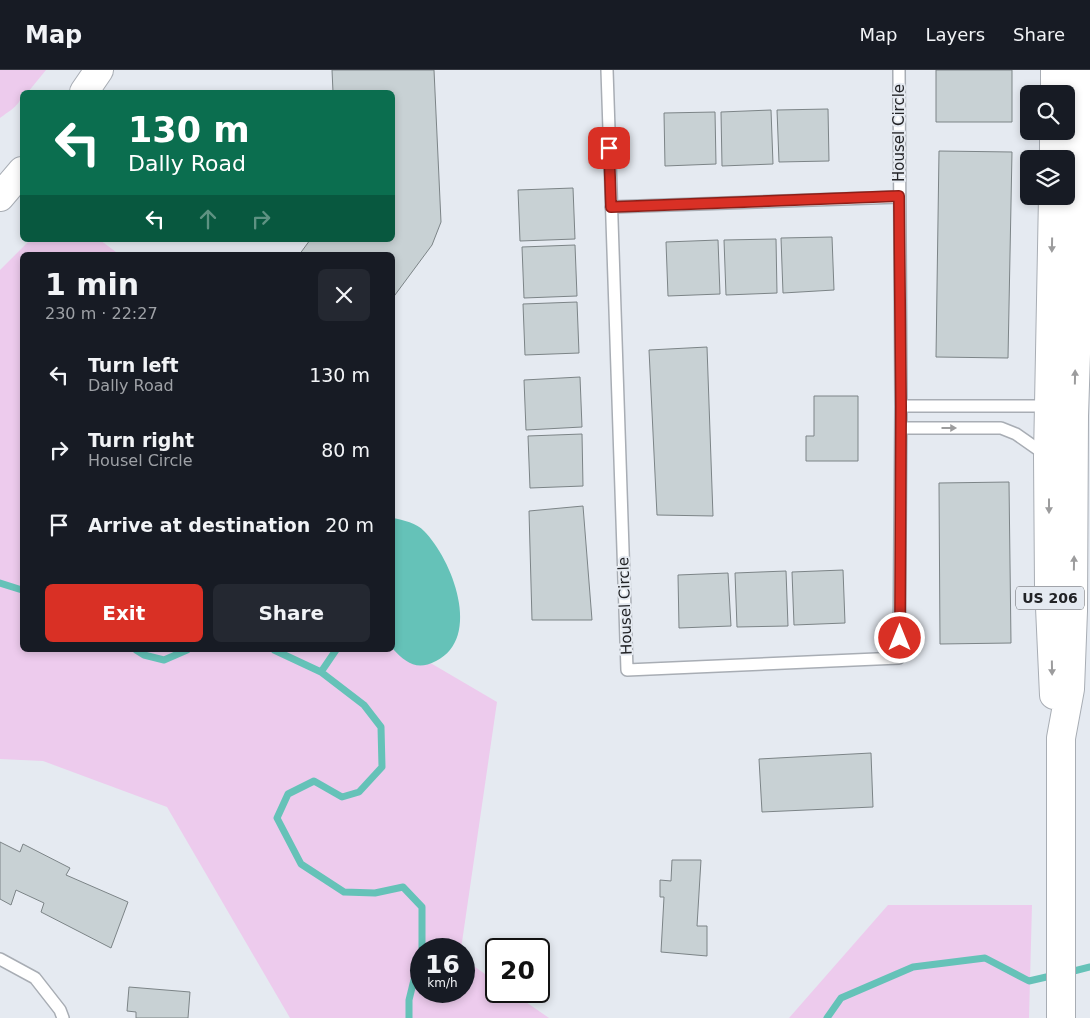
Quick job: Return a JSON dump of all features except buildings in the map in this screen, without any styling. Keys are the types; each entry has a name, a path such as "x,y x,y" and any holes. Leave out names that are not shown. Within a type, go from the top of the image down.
{"main road":[{"path":"85,90 99,70"},
{"path":"1055,70 1055,85"},
{"name":"US 206","path":"1062,738 1053,690 1049,585 1048,457 1065,411 1081,345 1082,70"},
{"path":"0,197 20,173"},
{"name":"US 206","path":"1054,205 1065,411 1073,621 1070,689 1062,738 1061,1013"}],"lane":[{"name":"Housel Circle","path":"607,70 627,670 899,658 901,406 899,70"},
{"path":"611,207 899,196"},
{"path":"901,406 1065,411"},
{"path":"900,428 1001,428 1016,434 1048,457"},
{"path":"0,959 35,978 60,1010 63,1018"}],"shaded area":[{"path":"0,70 46,70 30,90 20,90 20,101 0,118"},
{"path":"28,242 103,242 116,252 20,252 20,652 395,652 395,642 497,702 463,938 410,938 410,1003 475,1003 475,967 485,974 485,1003 527,1003 549,1018 290,1018 167,807 43,761 0,759 0,270"},
{"path":"395,518 418,526 434,544 452,578 458,598 460,617 458,635 450,650 436,661 417,665 407,662 395,651"},
{"path":"888,905 1032,905 1029,1018 789,1018"}],"waterway":[{"path":"0,583 20,589"},
{"path":"139,652 164,660 182,652"},
{"path":"278,652 321,672 364,705 381,727 382,767 359,792 342,797 314,781 288,794 277,818 301,864 344,892 375,893 403,887 422,907 422,938"},
{"path":"321,672 335,652"},
{"path":"827,1018 841,998 913,967 985,958 1029,981 1055,975"},
{"path":"1066,973 1090,967"},
{"path":"409,1018 410,996"}],"route":[{"path":"609,148 611,207 899,196 901,406 900,638"}]}
